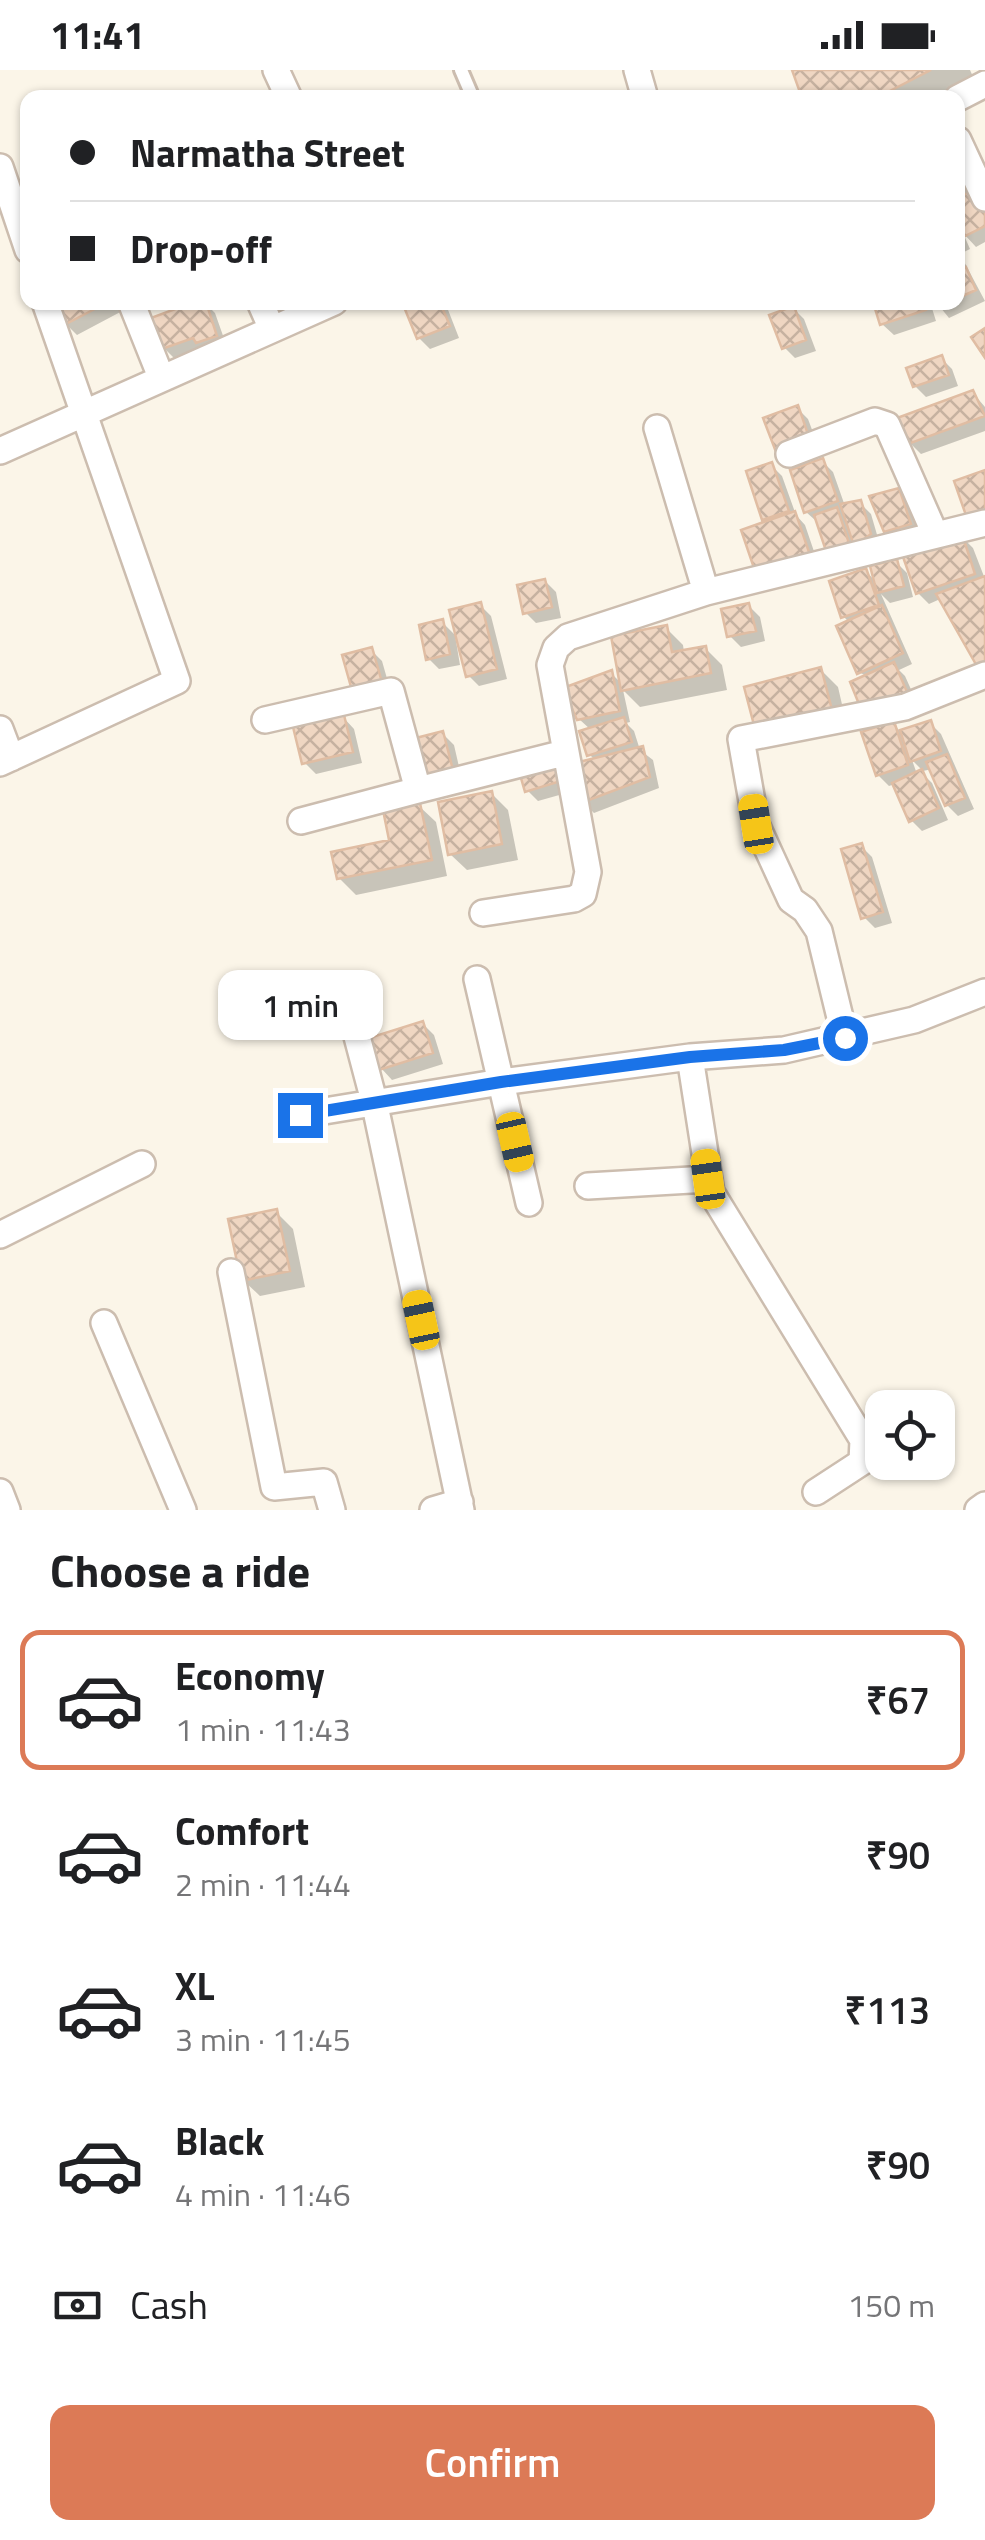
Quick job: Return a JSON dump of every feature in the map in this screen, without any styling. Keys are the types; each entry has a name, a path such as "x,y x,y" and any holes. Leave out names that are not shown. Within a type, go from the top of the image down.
{"street":[{"path":"965,155 985,198"},
{"path":"0,167 20,226"},
{"path":"0,729 6,761 177,680 48,310"},
{"path":"134,310 161,377"},
{"path":"264,310 272,328"},
{"path":"0,451 315,310"},
{"path":"789,454 875,421 887,425 936,534"},
{"path":"657,428 706,592"},
{"path":"483,913 574,899 584,894 588,872 550,665 556,648 568,637 706,592 985,523"},
{"path":"845,1038 820,931 805,910 791,900 756,824 741,739 905,708 985,676"},
{"path":"265,720 391,692 418,790"},
{"path":"301,821 564,753"},
{"path":"477,979 528,1203"},
{"path":"300,1115 501,1082 690,1057 784,1050 914,1020 985,992"},
{"path":"355,1028 461,1506 433,1510"},
{"path":"690,1057 710,1192 863,1440 862,1462 816,1492"},
{"path":"0,1235 142,1164"},
{"path":"588,1186 708,1179"},
{"path":"231,1272 274,1487 324,1482 332,1510"},
{"path":"104,1323 183,1510"},
{"path":"0,1492 8,1510"},
{"path":"978,1510 985,1505"}],"building":[{"path":"792,70 931,70 892,90 799,90"},
{"path":"975,189 985,208 985,226 965,236 965,194"},
{"path":"965,268 976,290 965,295"},
{"path":"57,310 93,310 64,325"},
{"path":"172,310 209,310 217,336 196,343 193,338 162,349 151,318"},
{"path":"405,310 443,310 450,326 417,339"},
{"path":"795,310 806,340 782,349 769,315"},
{"path":"875,310 926,310 880,325"},
{"path":"985,328 985,358 971,337"},
{"path":"942,355 949,375 913,387 906,368"},
{"path":"973,390 985,416 908,444 897,418"},
{"path":"798,405 810,440 776,452 763,418"},
{"path":"823,458 838,501 804,513 790,470"},
{"path":"772,462 789,511 762,520 746,471"},
{"path":"985,470 985,518 969,524 954,481"},
{"path":"899,488 911,524 884,532 869,496"},
{"path":"861,500 871,534 854,546 840,504"},
{"path":"837,507 851,549 828,557 814,515"},
{"path":"795,511 810,555 756,574 741,530"},
{"path":"962,534 975,574 916,594 902,554"},
{"path":"897,559 904,586 877,593 870,566"},
{"path":"866,568 879,605 841,618 829,581"},
{"path":"985,576 985,665 978,668 936,594"},
{"path":"545,579 552,607 523,614 517,585"},
{"path":"481,602 497,669 466,677 449,610"},
{"path":"749,603 756,631 727,637 721,609"},
{"path":"882,605 903,653 857,674 836,626"},
{"path":"443,619 450,654 426,660 419,625"},
{"path":"667,625 672,652 706,646 711,673 621,691 611,636"},
{"path":"372,647 383,686 353,694 342,655"},
{"path":"894,662 908,694 863,714 850,682"},
{"path":"821,667 832,710 755,729 744,687"},
{"path":"612,670 620,711 577,720 563,688"},
{"path":"344,715 353,752 302,764 293,727"},
{"path":"624,717 632,742 587,756 579,731"},
{"path":"931,720 941,751 910,762 900,730"},
{"path":"894,721 908,765 876,776 861,732"},
{"path":"443,731 454,774 425,780 416,738"},
{"path":"643,746 650,777 581,803 579,762"},
{"path":"947,754 965,798 945,806 926,762"},
{"path":"555,761 561,781 525,792 519,771"},
{"path":"922,769 939,808 909,822 892,783"},
{"path":"492,791 502,844 448,855 438,802"},
{"path":"420,803 432,860 337,879 331,852 389,840 383,810"},
{"path":"862,843 883,912 861,919 841,849"},
{"path":"423,1021 433,1053 379,1070 369,1038"},
{"path":"277,1209 290,1271 241,1281 228,1219"}],"route":[{"path":"300,1115 501,1082 690,1057 784,1050 845,1038"}]}
